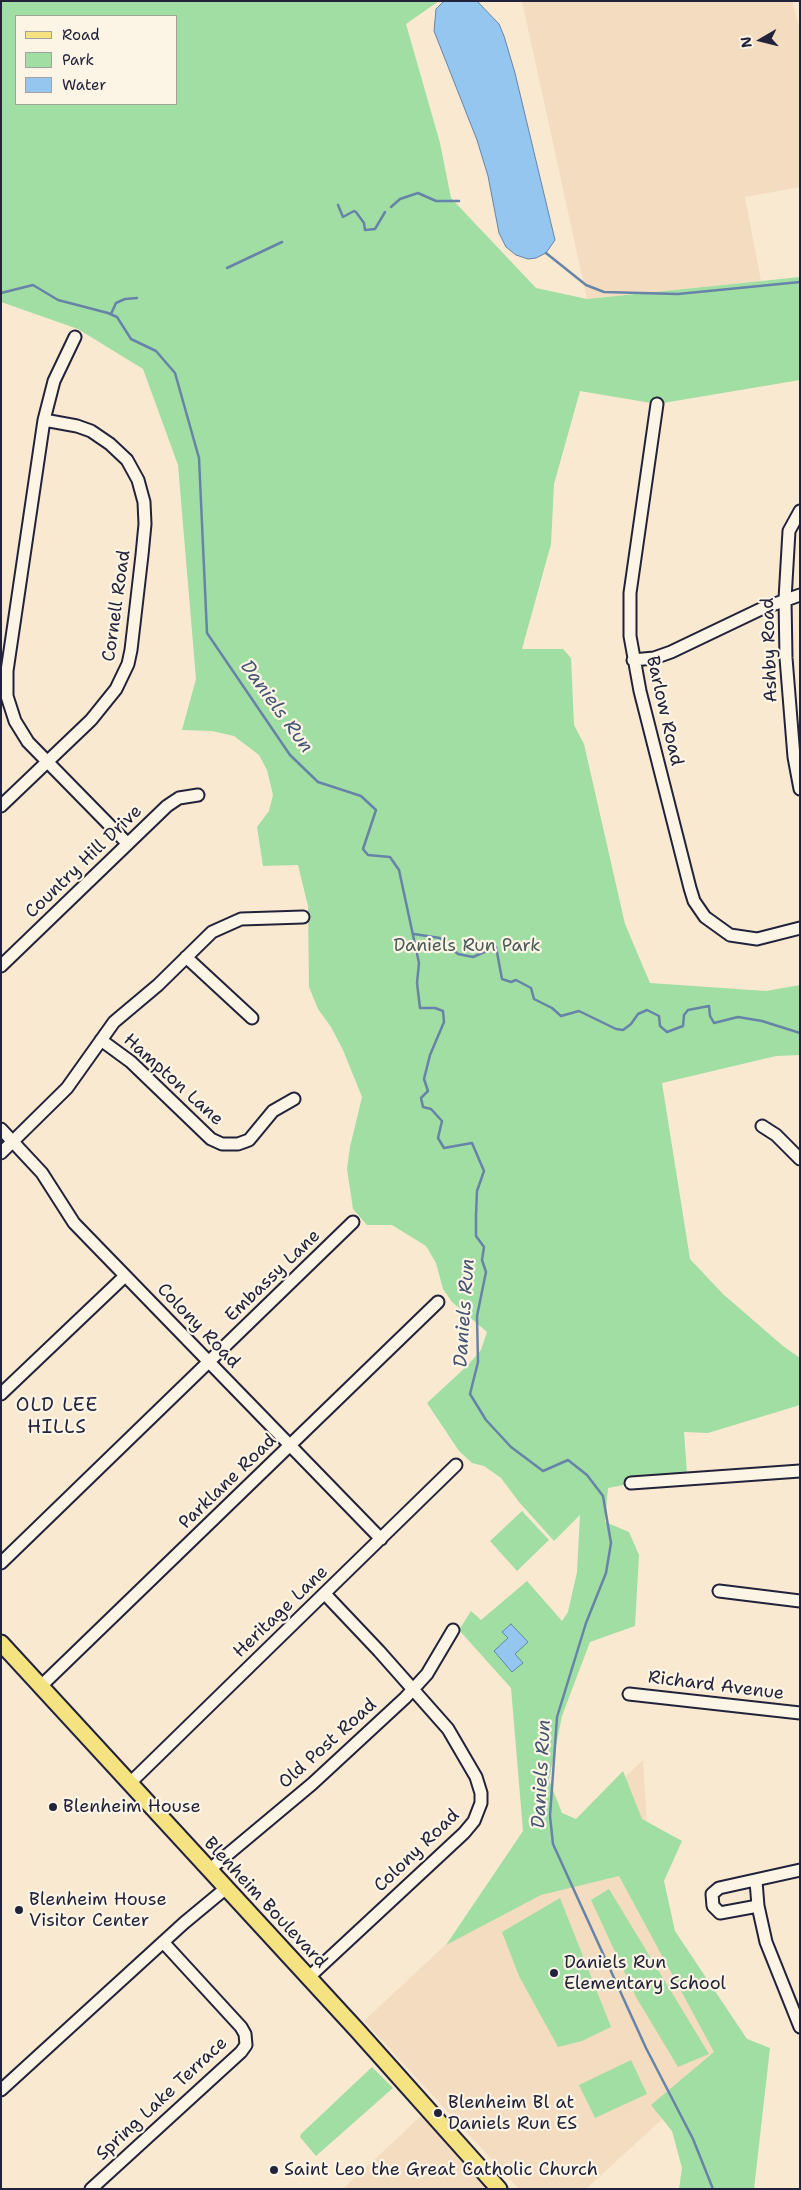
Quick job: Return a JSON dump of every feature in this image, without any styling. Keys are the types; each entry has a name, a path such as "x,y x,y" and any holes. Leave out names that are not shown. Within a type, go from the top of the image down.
{"main road":[{"name":"Blenheim Boulevard","path":"1,1643 499,2189"}],"street":[{"path":"74,337 54,381 44,420 6,683 9,706 15,721 28,742 127,844"},
{"name":"Barlow Road","path":"657,404 630,593 629,619 633,660 690,888 697,907 716,927 743,939 757,940 800,928"},
{"name":"Cornell Road","path":"1,806 106,704 123,676 131,650 145,513 142,491 136,475 127,460 110,444 91,431 77,426 44,420"},
{"name":"Ashby Road","path":"800,511 788,531 785,599 786,658 795,716 794,758 800,790"},
{"path":"633,660 654,658 671,652 760,609 800,595"},
{"name":"Country Hill Drive","path":"1,966 167,806 180,798 198,795"},
{"path":"1,1153 68,1088 100,1040 120,1016 212,932 231,922 250,918 303,916"},
{"path":"186,957 252,1018"},
{"name":"Hampton Lane","path":"100,1040 131,1062 212,1139 222,1144 238,1144 249,1140 273,1111 294,1099"},
{"path":"762,1126 776,1135 800,1159"},
{"name":"Colony Road","path":"1,1129 42,1173 74,1223 381,1538"},
{"name":"Embassy Lane","path":"1,1563 353,1222"},
{"path":"1,1394 125,1276"},
{"name":"Parklane Road","path":"41,1686 438,1302"},
{"name":"Heritage Lane","path":"130,1783 456,1465"},
{"path":"631,1483 799,1473"},
{"path":"719,1591 800,1601"},
{"name":"Colony Road","path":"308,1978 464,1833 474,1821 479,1811 481,1793 476,1777 448,1730 325,1594"},
{"name":"Old Post Road","path":"209,1870 312,1784 412,1690 427,1674 453,1630"},
{"name":"Richard Avenue","path":"629,1694 800,1713"},
{"path":"758,1906 720,1913 713,1906 712,1894 719,1888 800,1870"},
{"path":"756,1880 758,1906 766,1942 800,2027"},
{"path":"1,2090 163,1942 225,1889"},
{"name":"Spring Lake Terrace","path":"91,2189 241,2052 247,2040 241,2027 163,1942"},
{"path":"247,2040 259,2041"}],"shaded area":[{"path":"522,1 792,1 800,30 800,187 745,197 761,281 587,299"},
{"name":"Daniels Run Elementary School","path":"643,1760 653,1920 743,2045 586,2189 519,2189 364,2021"},
{"path":"423,2114 491,2189 343,2189"}],"green space":[{"name":"Daniels Run Park","path":"1,1 439,1 406,24 440,143 451,198 536,288 587,299 800,277 800,380 657,404 580,391 554,484 551,544 522,649 563,649 571,658 574,725 584,744 625,924 650,983 766,991 800,985 800,1055 776,1056 662,1083 690,1259 723,1294 783,1346 800,1358 800,1405 708,1433 684,1432 687,1473 608,1488 605,1522 629,1532 639,1555 635,1626 590,1642 562,1716 549,1780 562,1813 576,1819 623,1771 642,1819 682,1841 664,1881 675,1931 747,2039 770,2048 754,2189 679,2189 682,2168 672,2131 651,2105 714,2052 619,1876 541,1895 446,1945 523,1831 511,1688 459,1630 471,1611 481,1620 527,1581 562,1621 568,1612 577,1572 580,1515 554,1541 519,1502 501,1478 484,1466 472,1463 459,1451 427,1403 468,1365 481,1350 487,1332 452,1302 443,1289 436,1263 426,1246 392,1225 367,1225 353,1209 347,1169 350,1147 362,1097 343,1050 331,1027 318,1009 309,987 308,906 298,865 263,866 257,827 269,811 273,795 267,770 259,755 234,736 212,731 182,730 196,679 178,465 143,369 78,329 1,302"},
{"path":"522,1511 549,1540 517,1571 490,1541"},
{"path":"609,1889 709,2054 678,2067 636,1997 591,1900"},
{"path":"560,1898 611,2027 582,2041 558,2047 519,1976 502,1932"},
{"path":"631,2060 647,2094 595,2118 579,2085"},
{"path":"372,2067 393,2088 316,2156 300,2137 301,2134"}],"water":[{"path":"444,1 477,1 499,24 504,36 515,73 555,240 546,253 536,258 528,259 516,255 506,247 499,233 488,176 477,140 434,31 436,9"},
{"path":"511,1624 528,1642 515,1654 523,1663 512,1672 494,1651 508,1638 502,1632"}],"waterway":[{"path":"391,207 400,199 418,193 436,201 459,201"},
{"path":"338,205 343,217 354,211 356,212 364,223 365,230 375,229 385,212"},
{"path":"227,268 282,242"},
{"path":"546,253 586,285 604,292 678,294 800,282"},
{"name":"Daniels Run","path":"1,293 33,285 58,300 117,317 131,339 156,351 175,373 199,458 207,633 290,755 318,782 361,796 376,810 363,849 368,855 390,857 399,870 419,963 417,983 420,1008 435,1008 443,1011 444,1022 430,1055 424,1079 428,1091 421,1098 423,1107 431,1109 442,1121 438,1138 444,1148 472,1143 484,1171 477,1191 476,1236 484,1247 482,1260 486,1272 477,1316 478,1362 470,1394 486,1420 511,1447 543,1471 568,1460 587,1475 603,1496 611,1543 606,1573 586,1623 557,1717 550,1816 553,1844 646,2048 693,2139 713,2189"},
{"path":"111,314 116,303 125,299 137,298"},
{"path":"414,934 440,938 458,954 473,957 496,947 502,979 511,982 516,980 531,988 534,999 552,1008 561,1016 579,1011 616,1029 623,1030 631,1024 638,1014 647,1010 659,1016 660,1026 667,1032 683,1026 684,1015 688,1010 709,1006 710,1016 714,1023 738,1017 762,1021 800,1033"}],"place":[{"name":"Blenheim House","path":"53,1807"},
{"name":"Blenheim House Visitor Center","path":"19,1910"},
{"name":"Daniels Run Elementary School","path":"554,1973"},
{"name":"Blenheim Bl at Daniels Run ES","path":"438,2113"},
{"name":"Saint Leo the Great Catholic Church","path":"274,2170"}],"district":[{"name":"OLD LEE HILLS","path":"57,1417"}]}
